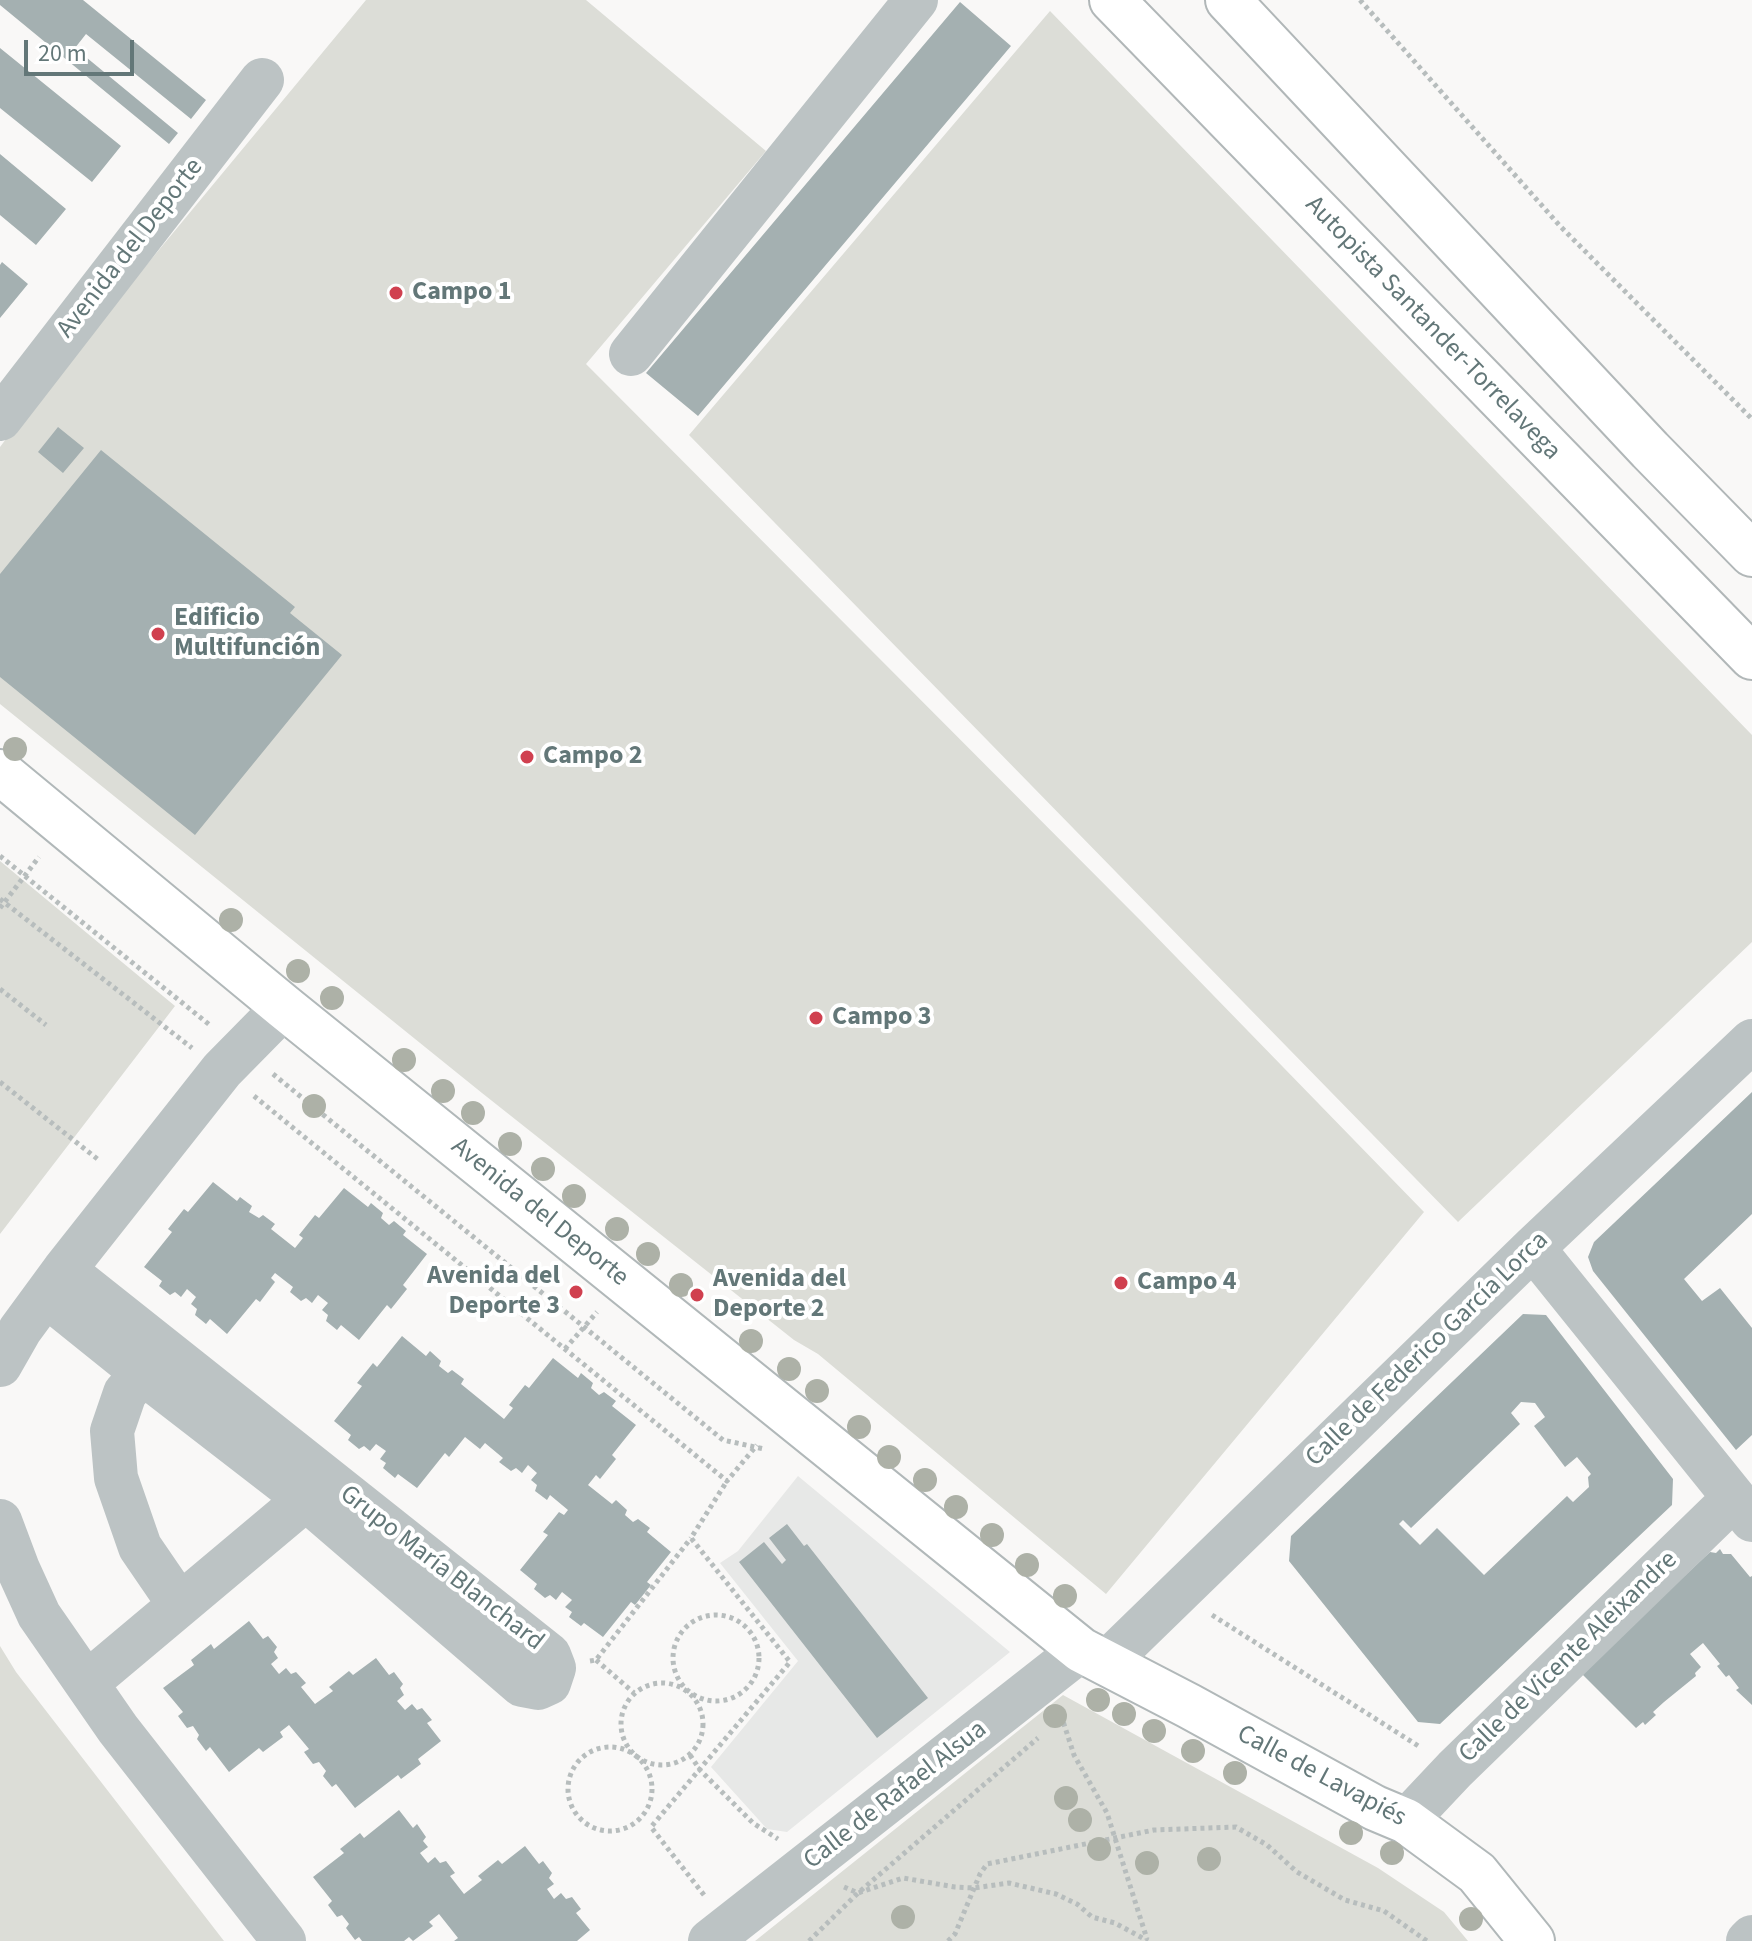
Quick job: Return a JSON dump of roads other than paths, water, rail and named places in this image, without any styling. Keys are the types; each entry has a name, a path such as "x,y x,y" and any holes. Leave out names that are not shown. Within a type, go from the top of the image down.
{"main road":[{"name":"Autopista Santander-Torrelavega","path":"1112,0 1752,657"},
{"path":"1228,0 1752,554"},
{"name":"Avenida del Deporte","path":"0,772 284,1007 1094,1657"},
{"name":"Calle de Lavapiés","path":"1094,1657 1375,1808 1406,1821 1477,1873 1532,1941"}],"street":[{"path":"631,354 916,0"},
{"name":"Avenida del Deporte","path":"0,419 262,80"},
{"path":"0,1365 20,1330 55,1282 131,1186 232,1060 284,1007"},
{"name":"Calle de Federico García Lorca","path":"1094,1657 1177,1593 1752,1041"},
{"path":"1533,1248 1743,1509"},
{"name":"Grupo María Blanchard","path":"55,1282 549,1655 554,1668 549,1683 538,1688 522,1685 306,1499 143,1373 55,1282"},
{"path":"143,1373 125,1393 112,1431 116,1478 140,1547 179,1604"},
{"name":"Grupo María Blanchard","path":"88,1682 306,1499"},
{"name":"Calle de Vicente Aleixandre","path":"1406,1821 1455,1769 1743,1509"},
{"path":"0,1521 39,1615 118,1729 284,1941"},
{"name":"Calle de Rafael Alsua","path":"719,1934 807,1865 1047,1696 1094,1657"}],"place":[{"name":"Campo 1","path":"396,293"},
{"name":"Edificio Multifunción","path":"158,634"},
{"name":"Campo 2","path":"527,757"},
{"name":"Campo 3","path":"816,1018"},
{"name":"Campo 4","path":"1121,1283"},
{"name":"Avenida del Deporte 3","path":"576,1292"},
{"name":"Avenida del Deporte 2","path":"697,1295"}]}
